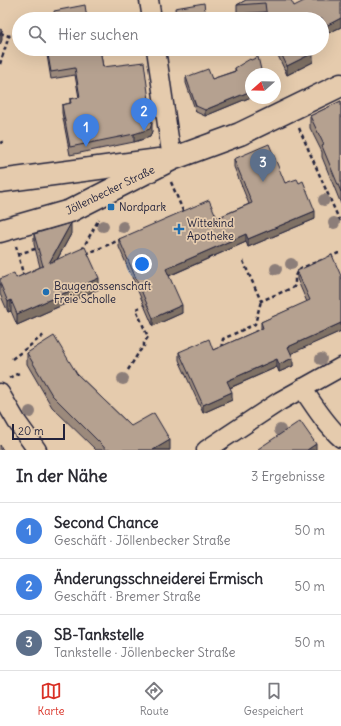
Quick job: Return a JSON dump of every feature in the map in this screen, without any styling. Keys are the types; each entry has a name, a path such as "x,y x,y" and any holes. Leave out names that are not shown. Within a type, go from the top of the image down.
{"main road":[{"name":"Jöllenbecker Straße","path":"4,232 70,211 94,200 172,158 240,134 341,85"},
{"name":"Jöllenbecker Straße","path":"0,181 172,158"}],"street":[{"path":"149,0 151,12"},
{"path":"157,56 172,158"},
{"path":"206,450 302,388 341,367"},
{"path":"302,388 333,432 341,438"},
{"path":"0,393 17,422 37,450"}],"path":[{"path":"0,33 9,36 12,35"},
{"path":"0,64 9,36"},
{"path":"291,110 341,224"},
{"path":"0,143 5,141"},
{"path":"172,184 183,211 180,216"},
{"path":"81,251 102,214 94,200"},
{"path":"4,232 18,254 24,280 31,277"},
{"path":"84,255 128,236"},
{"path":"18,254 36,249"},
{"path":"261,300 294,287 296,282 295,276 298,270 341,252"},
{"path":"221,350 223,339 255,324 261,300 243,261"},
{"path":"128,370 144,346 144,343 148,337 136,309 144,305"},
{"path":"12,359 44,335"}],"building":[{"path":"246,0 291,0 294,6 306,0 341,0 341,18 329,24 329,12 266,12 265,3 237,5"},
{"path":"204,3 205,12 175,12 175,8"},
{"path":"85,5 86,12 54,12"},
{"path":"48,56 101,56 103,67 144,62 152,123 150,129 134,134 70,147 62,105 71,103 70,99 80,97 75,68 51,72"},
{"path":"282,56 307,56 287,66"},
{"path":"258,57 261,68 245,68 245,93 205,110 196,106 186,77 208,69 212,79 236,71 235,68 250,59 251,60"},
{"path":"341,101 341,192 322,146 324,145 310,116"},
{"path":"269,144 285,183 297,179 299,183 303,181 315,211 248,239 246,234 166,269 182,305 153,318 119,239 209,200 217,218 252,203 234,159"},
{"path":"71,223 49,263 85,247 99,278 17,314 11,300 8,302 0,283 0,279 14,273 16,278 43,266 34,234"},
{"path":"332,255 341,276 341,323 288,347 293,358 279,364 277,359 227,381 232,392 203,405 179,352 209,339 213,350 263,328 261,322 310,300 297,271"},
{"path":"54,336 77,374 131,426 154,413 170,440 153,450 106,450 52,395 27,353"},
{"path":"300,421 316,444 307,450 258,449"}],"place":[{"name":"Änderungsschneiderei Ermisch","path":"144,131"},
{"name":"Second Chance","path":"86,147"},
{"name":"SB-Tankstelle","path":"263,182"},
{"name":"Nordpark","path":"111,207"},
{"name":"Wittekind Apotheke","path":"179,229"},
{"name":"Baugenossenschaft Freie Scholle","path":"46,292"}]}
